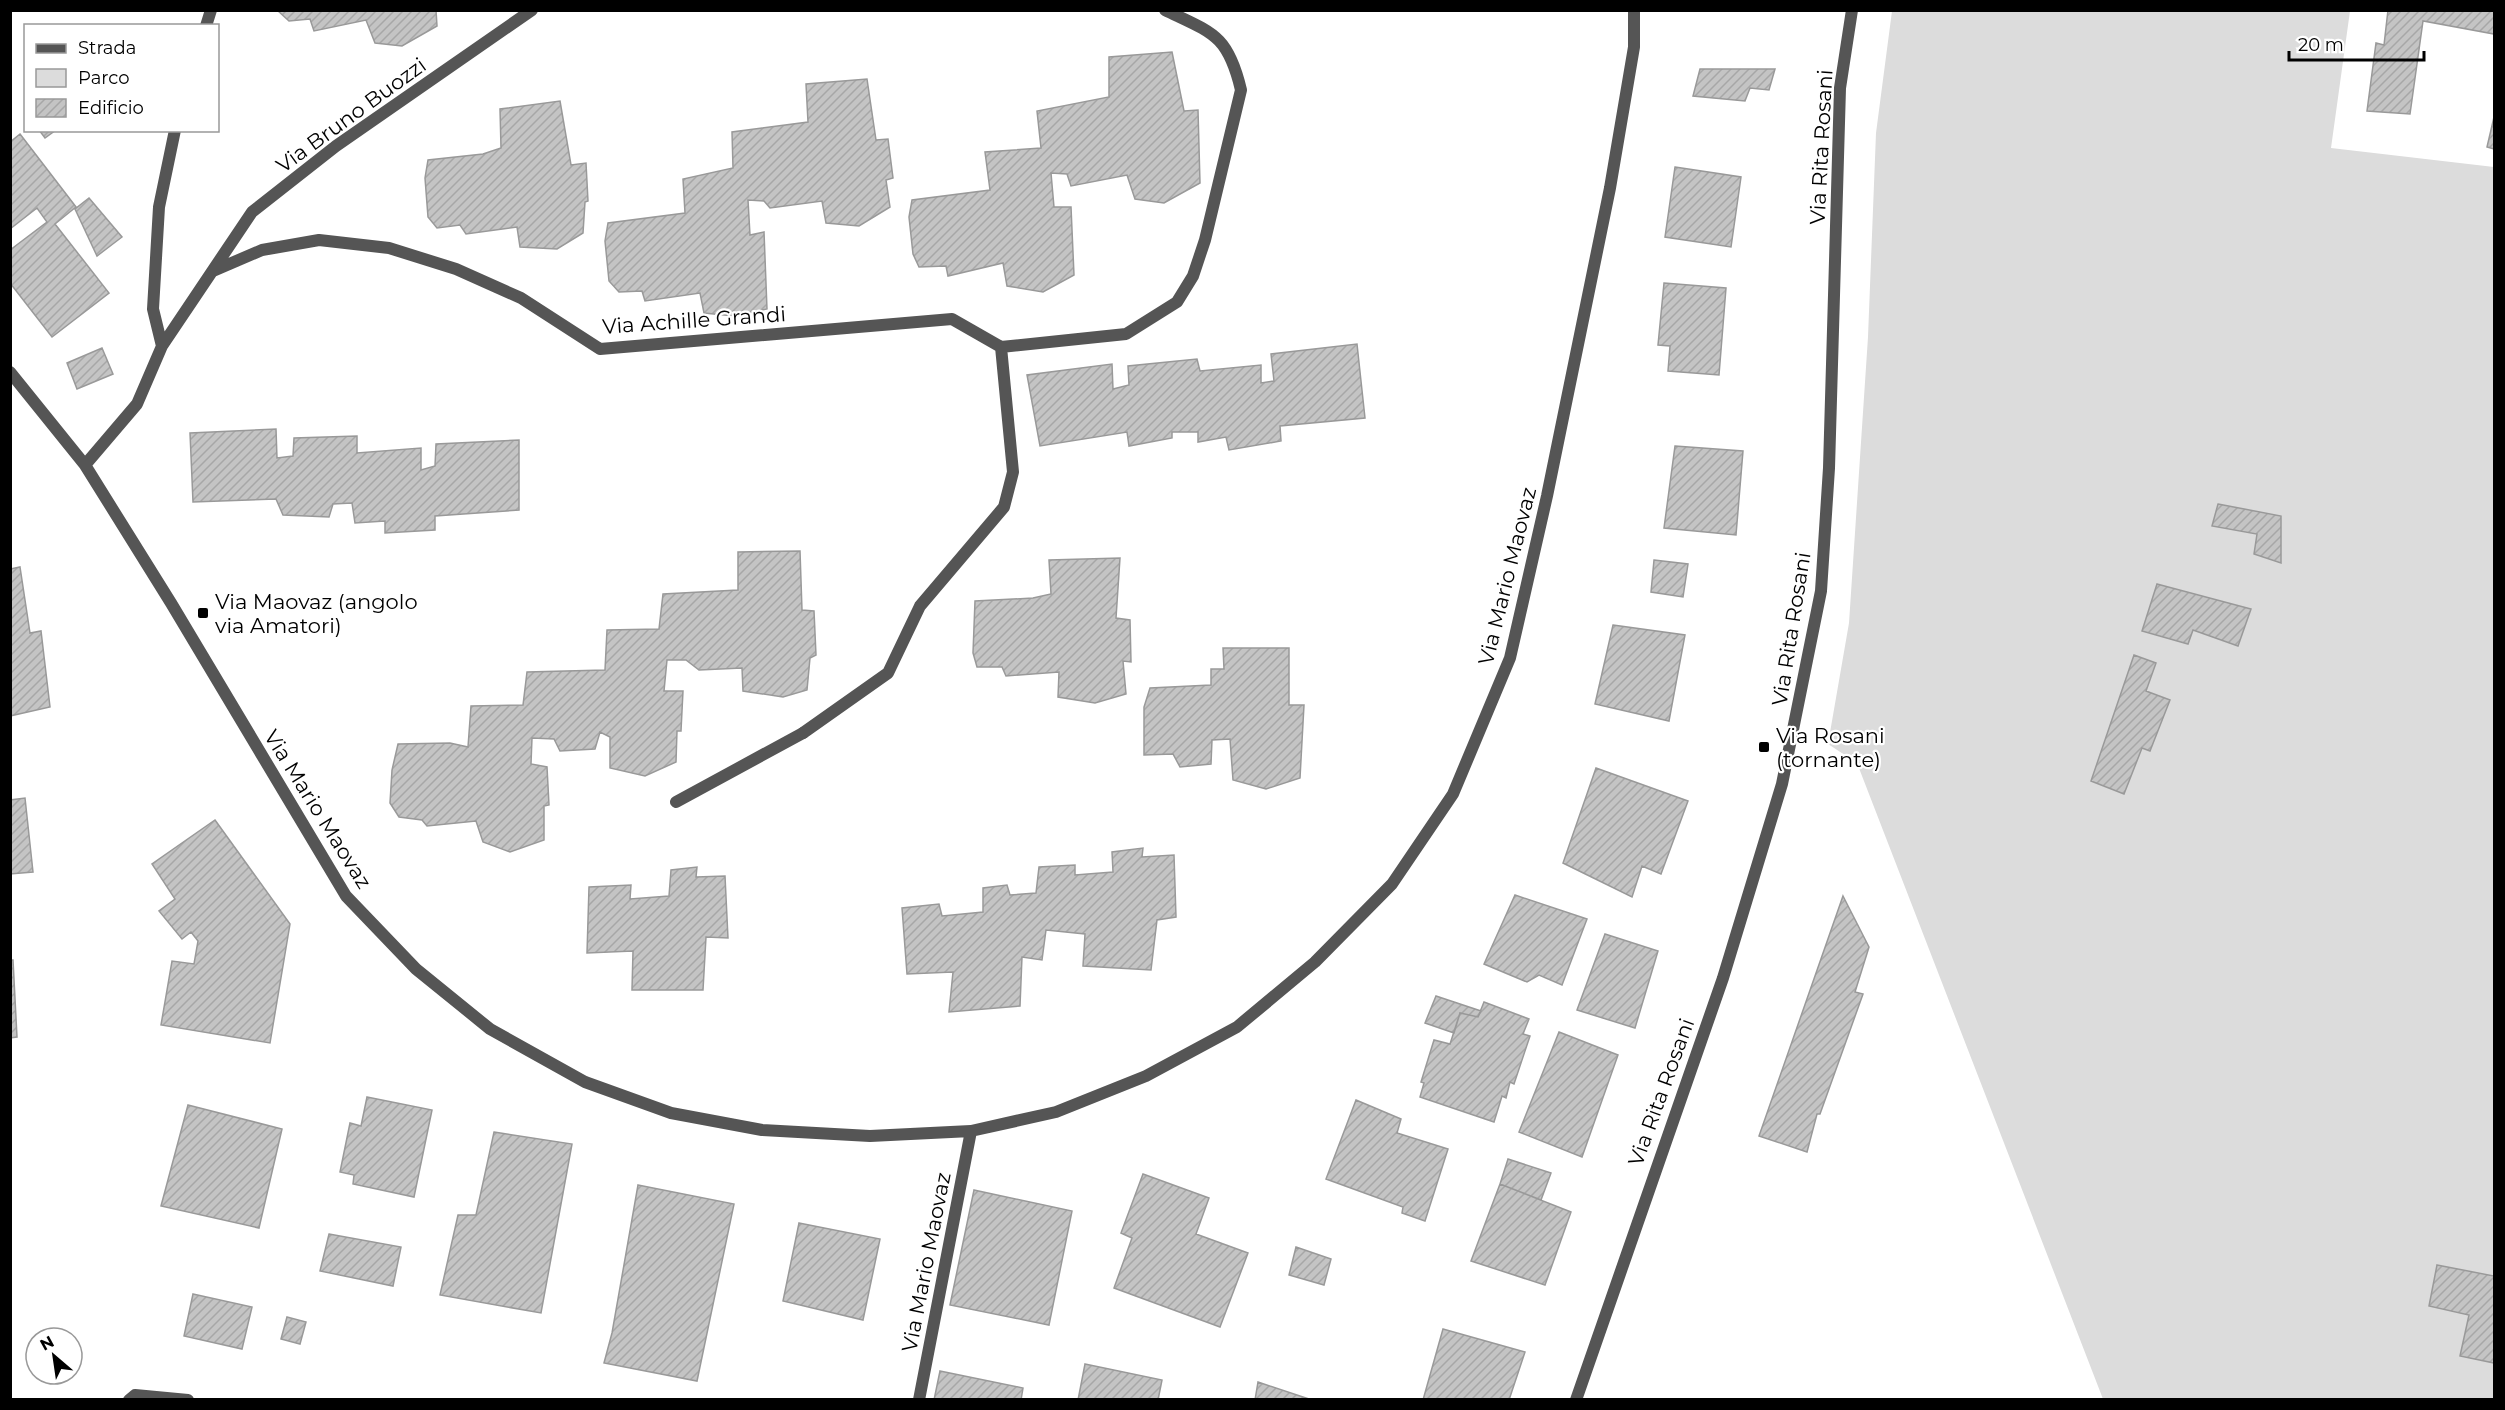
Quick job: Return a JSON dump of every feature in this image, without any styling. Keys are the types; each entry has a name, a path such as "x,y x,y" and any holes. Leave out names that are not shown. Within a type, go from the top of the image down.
{"street":[{"name":"Via Bruno Buozzi","path":"213,271 252,212 336,146 532,10"},
{"path":"676,802 802,733 888,673 920,606 1004,507 1013,472 1001,347 1126,334 1177,302 1193,276 1205,240 1241,90 1236,69 1226,47 1209,30 1165,10"},
{"name":"Via Mario Maovaz","path":"10,372 85,465 171,603 346,896 416,969 490,1029 585,1082 671,1113 762,1130 870,1136 971,1131 1056,1112 1146,1076 1237,1027 1315,962 1392,884 1453,794 1513,646 1547,496 1610,188 1634,47 1634,10"},
{"name":"Via Rita Rosani","path":"1576,1400 1723,978 1782,784 1819,602 1829,468 1840,88 1852,10"},
{"path":"162,346 153,309 159,207 175,132"},
{"name":"Via Achille Grandi","path":"213,271 262,250 320,240 389,248 456,269 521,298 600,349 952,319 1001,347"},
{"path":"85,465 137,404 162,346 213,271"},
{"name":"Via Mario Maovaz","path":"919,1400 971,1131"},
{"path":"129,1400 135,1395 188,1400"}],"green space":[{"path":"1892,11 2350,11 2331,148 2494,167 2494,1399 2103,1399 1857,763 1828,744 1849,623 1868,337 1876,133"}],"building":[{"path":"277,10 436,10 437,26 402,46 375,43 366,20 314,31 310,19 289,21"},
{"path":"2388,10 2494,10 2494,34 2423,21 2410,114 2367,111 2376,43 2384,45"},
{"path":"1172,52 1184,111 1198,110 1200,183 1164,203 1135,199 1127,175 1071,186 1067,174 1051,173 1054,207 1071,207 1074,275 1043,292 1007,286 1003,263 948,276 946,266 919,267 913,254 909,217 912,200 990,190 985,152 1041,148 1037,111 1109,97 1109,57"},
{"path":"1700,69 1775,69 1769,90 1750,88 1745,101 1693,96"},
{"path":"867,79 876,140 888,139 893,178 886,180 890,207 859,226 826,223 822,201 770,208 764,201 748,200 750,235 764,232 767,309 734,316 704,313 700,293 645,301 642,291 619,292 609,281 605,241 608,223 685,213 683,179 733,168 732,132 808,122 806,84"},
{"path":"560,101 571,165 586,163 588,201 585,202 583,233 557,249 520,247 517,227 466,234 460,225 437,228 428,217 425,178 428,160 483,154 501,148 500,109"},
{"path":"2494,117 2494,149 2487,147"},
{"path":"40,132 53,132 45,138"},
{"path":"20,134 76,207 55,224 109,293 52,337 10,283 10,250 47,222 37,208 10,229 10,142"},
{"path":"1675,167 1741,177 1731,247 1665,237"},
{"path":"89,198 122,237 97,256 75,209"},
{"path":"1664,283 1726,288 1719,375 1668,371 1670,346 1658,345"},
{"path":"1357,344 1365,418 1280,426 1281,441 1229,450 1226,437 1198,442 1198,432 1172,432 1172,438 1129,446 1127,432 1040,446 1027,375 1112,364 1113,389 1129,385 1128,366 1197,359 1200,371 1261,365 1261,383 1274,381 1271,354"},
{"path":"102,348 113,374 77,389 67,363"},
{"path":"276,429 277,458 293,456 294,438 357,436 357,453 421,448 421,470 435,466 436,444 519,440 519,510 435,516 435,530 385,533 385,521 355,523 352,503 333,504 329,517 283,515 276,499 193,502 190,433"},
{"path":"1675,446 1743,451 1736,535 1664,528"},
{"path":"2218,504 2281,516 2281,563 2254,554 2257,534 2212,526"},
{"path":"800,551 802,610 814,611 816,655 810,658 807,690 783,697 743,691 742,668 699,670 686,660 667,660 664,691 683,691 681,731 677,731 676,762 645,776 610,768 610,737 600,732 595,749 560,751 554,739 532,738 531,764 547,767 549,805 544,806 544,840 510,852 483,842 476,821 427,826 422,820 399,817 390,803 392,770 398,744 450,743 468,747 471,706 523,705 527,672 605,670 607,630 659,629 663,594 738,590 738,552"},
{"path":"1120,558 1116,618 1130,620 1131,662 1123,661 1126,694 1095,703 1058,697 1059,672 1006,676 1002,667 977,667 973,653 975,601 1033,598 1051,594 1049,560"},
{"path":"1654,560 1688,564 1683,597 1651,592"},
{"path":"20,567 30,633 41,631 50,707 10,716 10,569"},
{"path":"2157,584 2251,609 2238,646 2193,630 2188,644 2142,631"},
{"path":"1613,625 1685,635 1669,721 1595,704"},
{"path":"1223,648 1289,648 1289,705 1304,705 1300,778 1266,789 1233,780 1230,739 1212,740 1211,764 1180,767 1173,754 1144,755 1144,707 1150,688 1211,685 1211,669 1224,669"},
{"path":"2134,655 2156,663 2146,691 2170,700 2150,751 2142,748 2124,794 2091,781"},
{"path":"1596,768 1688,801 1661,874 1642,866 1632,897 1563,863"},
{"path":"25,798 33,872 10,874 10,800"},
{"path":"215,820 290,924 270,1043 161,1025 172,961 194,964 198,941 191,932 182,939 159,911 175,899 152,864"},
{"path":"1143,848 1142,857 1174,855 1176,917 1157,920 1151,970 1083,966 1085,934 1046,930 1042,960 1022,957 1020,1006 949,1012 953,972 907,974 902,908 939,904 942,916 983,912 983,888 1007,885 1010,895 1036,893 1039,867 1075,865 1075,875 1113,872 1112,852"},
{"path":"697,867 696,877 725,876 728,938 706,937 703,990 632,990 633,951 587,953 589,887 631,885 630,899 669,896 671,870"},
{"path":"1515,895 1587,919 1562,985 1539,975 1527,982 1484,964"},
{"path":"1843,896 1869,947 1855,992 1863,994 1820,1114 1817,1114 1807,1152 1759,1136"},
{"path":"1605,934 1658,951 1635,1028 1577,1010"},
{"path":"10,960 13,960 17,1037 10,1038"},
{"path":"1436,996 1481,1011 1478,1017 1460,1013 1454,1033 1425,1023"},
{"path":"1484,1002 1529,1019 1523,1034 1530,1036 1514,1084 1510,1082 1506,1098 1502,1096 1494,1122 1420,1097 1424,1083 1421,1082 1434,1040 1450,1044 1460,1013 1478,1017"},
{"path":"1559,1032 1618,1055 1582,1157 1519,1132"},
{"path":"367,1097 432,1110 414,1197 353,1184 354,1175 340,1172 350,1123 361,1126"},
{"path":"1356,1100 1401,1119 1397,1133 1448,1149 1425,1221 1402,1213 1403,1207 1326,1179"},
{"path":"188,1105 282,1129 259,1228 161,1206"},
{"path":"494,1132 572,1144 541,1313 440,1295 458,1215 476,1215"},
{"path":"1508,1159 1551,1173 1541,1200 1500,1184"},
{"path":"1143,1174 1209,1198 1196,1234 1248,1253 1220,1327 1114,1288 1132,1238 1121,1233"},
{"path":"1500,1184 1571,1212 1545,1285 1471,1261"},
{"path":"638,1185 734,1204 697,1381 604,1363 612,1333"},
{"path":"974,1190 1072,1211 1049,1325 950,1305"},
{"path":"799,1223 880,1239 863,1320 783,1301"},
{"path":"329,1234 401,1247 393,1286 320,1271"},
{"path":"1296,1247 1331,1259 1324,1285 1289,1275"},
{"path":"2437,1265 2494,1276 2494,1363 2460,1356 2469,1315 2429,1306"},
{"path":"193,1294 252,1307 242,1349 184,1336"},
{"path":"287,1317 306,1322 300,1344 281,1339"},
{"path":"1443,1329 1525,1352 1509,1400 1423,1400"},
{"path":"1085,1364 1162,1380 1158,1400 1078,1400"},
{"path":"940,1371 1023,1388 1021,1400 934,1400"},
{"path":"1258,1382 1312,1400 1255,1400"}],"place":[{"name":"Via Maovaz (angolo via Amatori)","path":"203,613"},
{"name":"Via Rosani (tornante)","path":"1764,747"}]}
